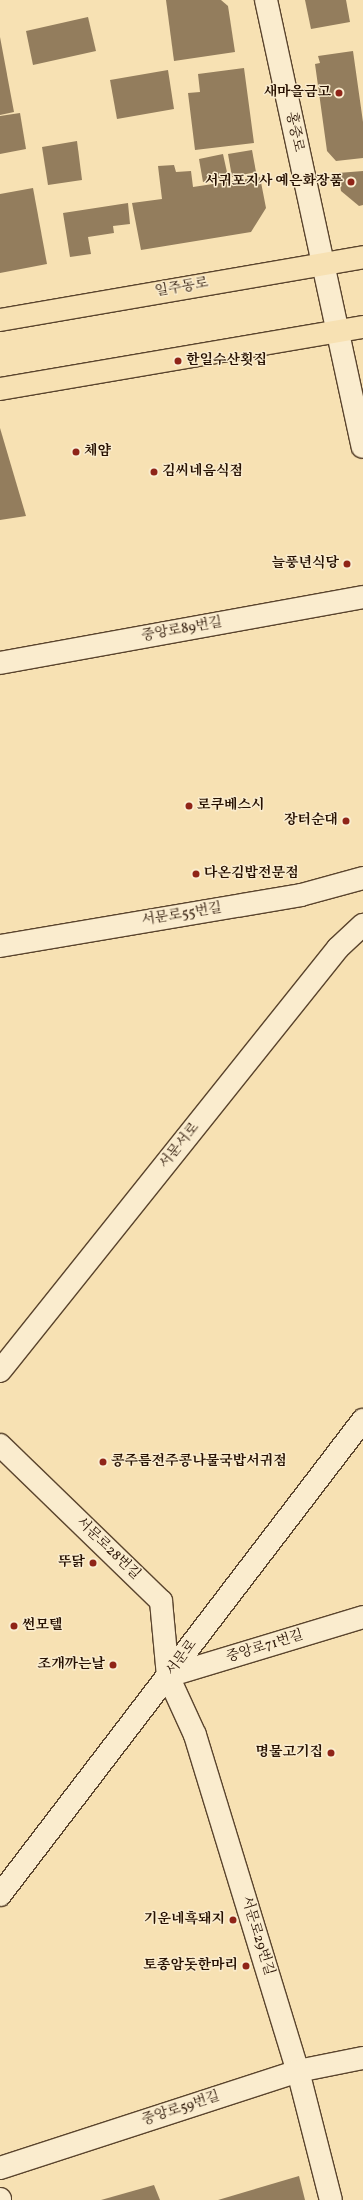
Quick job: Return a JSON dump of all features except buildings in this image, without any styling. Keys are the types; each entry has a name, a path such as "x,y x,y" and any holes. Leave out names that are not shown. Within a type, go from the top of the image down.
{"main road":[{"name":"일주동로","path":"0,320 363,257"},
{"path":"0,389 363,327"}],"street":[{"name":"홍중로","path":"266,0 363,448"},
{"name":"중앙로89번길","path":"0,663 363,597"},
{"name":"서문로55번길","path":"0,946 301,895 363,878"},
{"name":"서문서로","path":"0,1371 338,948 363,925"},
{"name":"서문로","path":"0,1895 363,1420"},
{"name":"서문로28번길","path":"0,1445 161,1600 168,1676"},
{"name":"중앙로71번길","path":"168,1676 363,1617"},
{"name":"서문로29번길","path":"168,1676 194,1735 298,2071 331,2200"},
{"name":"중앙로59번길","path":"0,2168 298,2071 363,2058"}],"place":[{"name":"새마을금고","path":"339,93"},
{"name":"서귀포지사 예은화장품","path":"351,182"},
{"name":"한일수산횟집","path":"178,361"},
{"name":"체얌","path":"76,452"},
{"name":"김씨네음식점","path":"154,472"},
{"name":"늘풍년식당","path":"347,564"},
{"name":"로쿠베스시","path":"189,806"},
{"name":"장터순대","path":"346,821"},
{"name":"다온김밥전문점","path":"196,874"},
{"name":"콩주름전주콩나물국밥서귀점","path":"103,1462"},
{"name":"뚜닭","path":"93,1563"},
{"name":"썬모텔","path":"14,1626"},
{"name":"조개까는날","path":"113,1665"},
{"name":"명물고기집","path":"331,1753"},
{"name":"기운네흑돼지","path":"233,1920"},
{"name":"토종암돗한마리","path":"246,1966"}]}
